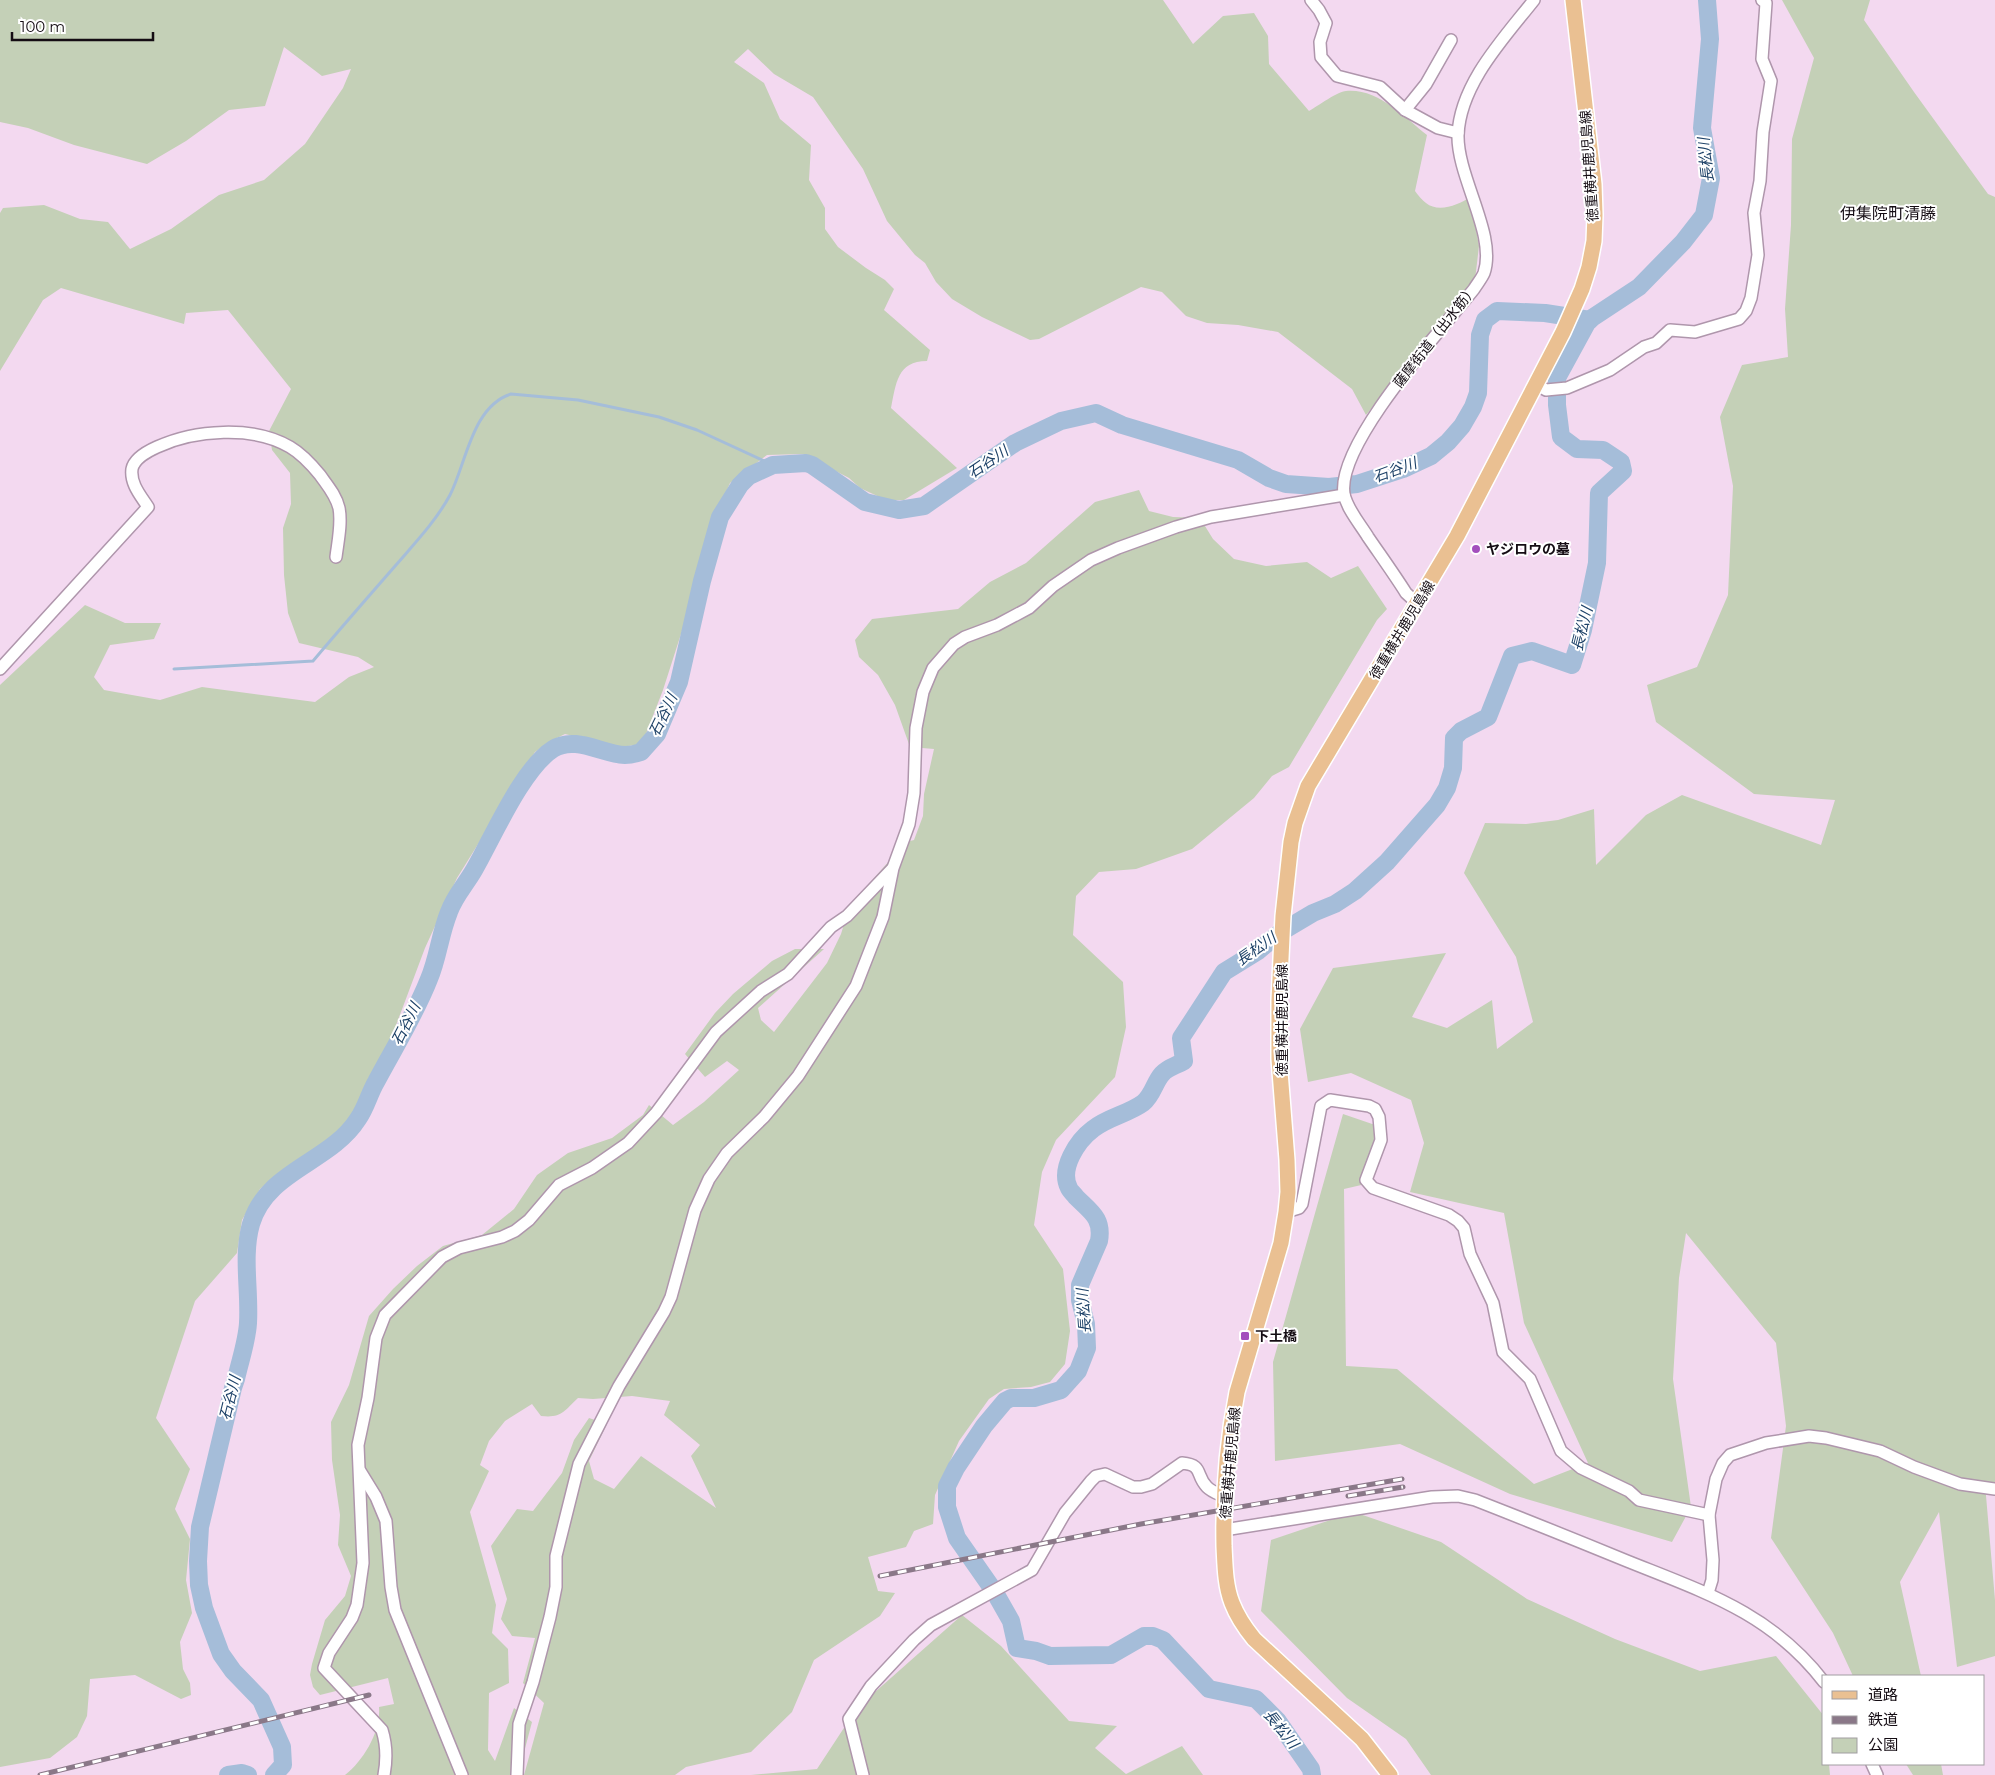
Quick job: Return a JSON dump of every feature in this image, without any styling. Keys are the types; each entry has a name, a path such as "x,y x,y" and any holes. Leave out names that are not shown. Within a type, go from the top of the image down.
{"main road":[{"name":"徳重横井鹿児島線","path":"1390,1775 1362,1739 1254,1639 1242,1622 1232,1602 1225,1578 1224,1530 1232,1416 1237,1392 1280,1242 1288,1192 1279,1059 1279,1000 1283,916 1291,842 1295,823 1308,786 1457,536 1563,332 1589,267 1594,241 1594,184 1573,0"}],"street":[{"path":"1311,0 1326,23 1320,42 1321,57 1337,76 1380,86 1405,110 1438,128 1458,134"},
{"name":"薩摩街道（出水筋）","path":"1418,604 1406,593 1351,511 1344,495 1344,480 1361,438 1382,404 1474,289 1484,273 1486,252 1483,234 1461,161 1458,134 1463,107 1477,75 1534,0"},
{"path":"1535,384 1546,390 1567,388 1610,370 1644,347 1656,343 1670,330 1695,332 1739,319 1746,311 1751,298 1758,255 1754,213 1760,181 1763,132 1771,81 1762,59 1766,3 1762,0"},
{"path":"1405,110 1426,84 1451,40"},
{"path":"0,669 148,507 134,486 132,467 145,452 166,443 224,432 250,433 289,446 308,460 314,467 330,488 339,507 340,521 336,557"},
{"path":"517,1775 519,1724 534,1682 550,1617 556,1586 556,1556 579,1464 619,1386 671,1298 695,1210 709,1179 727,1153 764,1117 798,1076 856,986 883,917 894,868 909,824 914,793 916,728 922,692 933,668 954,644 966,637 997,626 1029,608 1053,586 1091,560 1118,548 1176,527 1211,518 1344,495"},
{"path":"384,1775 387,1760 386,1743 382,1730 324,1668 329,1653 352,1618 357,1605 363,1563 358,1445 368,1398 376,1338 384,1315 442,1257 459,1248 502,1237 515,1231 528,1220 559,1185 592,1168 628,1144 656,1113 716,1032 761,991 788,974 831,927 848,916 894,868"},
{"path":"1286,1212 1299,1208 1302,1204 1321,1106 1330,1100 1369,1106 1375,1109 1379,1117 1381,1140 1366,1180 1373,1188 1449,1214 1464,1228 1470,1254 1493,1303 1503,1352 1530,1379 1561,1451 1581,1468 1629,1491 1639,1500 1709,1515"},
{"path":"1708,1593 1712,1580 1714,1560 1709,1515 1716,1479 1723,1463 1730,1455 1766,1443 1809,1436 1826,1438 1880,1452 1960,1484 1995,1489"},
{"path":"862,1775 849,1719 871,1686 914,1640 931,1625 1032,1570 1065,1512 1096,1476 1105,1474 1132,1487 1140,1487 1152,1484 1182,1463 1192,1464 1196,1466 1207,1488 1226,1497"},
{"path":"360,1471 376,1497 386,1521 394,1610 462,1775"},
{"path":"1224,1530 1432,1497 1458,1496 1475,1500 1708,1593 1747,1612 1794,1647 1822,1679"}],"green space":[{"path":"0,0 1163,0 1193,44 1223,16 1254,13 1268,36 1269,64 1309,111 1338,93 1358,91 1369,94 1390,105 1427,135 1415,191 1426,203 1442,208 1460,203 1470,197 1479,246 1475,280 1366,415 1352,389 1278,332 1238,325 1207,323 1186,316 1162,292 1141,287 1039,339 1030,340 982,317 952,299 936,282 925,263 915,255 887,221 863,169 813,97 774,74 748,49 734,62 764,83 780,119 811,145 809,180 825,208 825,229 838,247 885,280 894,289 884,310 930,350 927,361 909,365 904,370 897,383 891,408 957,468 904,500 886,500 860,488 849,478 803,454 767,455 730,483 708,534 689,609 663,690 646,734 637,745 619,747 565,734 535,752 457,878 425,948 392,1036 351,1116 332,1138 288,1166 260,1189 242,1220 237,1253 195,1301 156,1418 190,1469 175,1509 190,1539 186,1580 192,1613 180,1642 183,1669 190,1683 191,1695 181,1699 135,1675 90,1679 87,1716 77,1737 50,1758 0,1767 0,685 85,605 125,623 161,623 154,639 110,645 94,677 104,690 160,700 202,687 315,702 349,677 374,667 358,657 299,643 288,613 284,575 283,528 291,504 290,473 272,450 269,431 291,389 228,310 186,313 184,324 61,288 43,300 0,371 0,213 3,208 44,205 80,219 108,222 130,249 171,229 219,195 264,180 305,144 343,88 351,69 322,76 284,47 265,106 229,110 186,141 147,164 74,145 28,128 0,122"},
{"path":"1782,0 1870,0 1864,20 1988,194 1995,197 1995,1482 1985,1484 1995,1600 1995,1656 1957,1667 1939,1512 1900,1582 1921,1675 1853,1675 1833,1633 1771,1538 1786,1426 1776,1343 1686,1233 1679,1278 1673,1379 1691,1507 1672,1542 1510,1494 1400,1444 1275,1461 1273,1362 1343,1114 1381,1127 1370,1183 1344,1189 1346,1366 1397,1369 1534,1484 1588,1463 1524,1323 1504,1213 1410,1192 1424,1143 1411,1100 1351,1073 1308,1082 1300,1029 1333,968 1446,953 1412,1017 1447,1028 1492,1000 1497,1049 1533,1022 1516,957 1464,873 1485,823 1526,824 1558,820 1594,809 1596,865 1646,815 1682,795 1821,845 1835,800 1754,794 1656,722 1647,685 1697,667 1728,595 1733,486 1720,417 1742,365 1788,357 1785,309 1791,225 1792,139 1814,58"},
{"path":"1139,490 1149,511 1173,517 1200,518 1213,539 1234,559 1266,566 1307,562 1331,578 1358,566 1387,609 1377,620 1289,767 1272,776 1254,798 1192,849 1136,869 1099,872 1076,896 1073,935 1123,982 1126,1027 1115,1077 1056,1140 1042,1172 1034,1225 1063,1269 1070,1331 1065,1364 1050,1382 1031,1387 1004,1389 989,1399 959,1441 935,1495 933,1524 914,1531 906,1547 868,1557 878,1591 895,1593 880,1616 814,1660 792,1712 751,1752 686,1767 675,1775 524,1775 544,1703 523,1683 535,1638 512,1636 501,1619 507,1599 491,1546 517,1509 533,1511 562,1473 574,1440 589,1418 607,1424 589,1461 594,1479 614,1489 641,1456 716,1508 691,1456 700,1445 664,1415 670,1401 632,1396 593,1399 578,1398 562,1413 554,1416 541,1416 532,1404 505,1421 489,1441 480,1465 489,1471 470,1512 496,1605 492,1633 508,1649 509,1683 489,1693 488,1750 495,1761 514,1708 532,1722 518,1775 345,1775 359,1761 370,1744 377,1726 379,1707 394,1704 388,1678 320,1695 313,1687 310,1675 325,1620 345,1596 351,1576 338,1545 340,1515 332,1460 331,1422 349,1385 369,1316 417,1266 443,1246 482,1235 514,1209 537,1175 568,1153 612,1138 643,1115 649,1105 673,1125 704,1102 739,1070 727,1061 705,1077 685,1054 715,1013 733,994 772,961 795,949 824,949 758,1008 761,1020 774,1032 827,963 841,934 850,905 906,842 914,840 923,816 924,794 934,749 910,747 895,705 878,675 859,657 855,640 872,619 958,609 990,582 1026,563 1095,502"},
{"path":"1354,1512 1441,1542 1527,1599 1615,1639 1700,1671 1776,1656 1822,1714 1822,1765 1829,1765 1830,1775 1431,1775 1406,1739 1347,1698 1261,1611 1271,1540"},
{"path":"962,1615 1001,1646 1069,1721 1117,1726 1095,1748 1126,1774 1182,1746 1203,1775 751,1775 817,1769 857,1708"},
{"path":"1907,1765 1941,1765 1943,1775 1913,1775"}],"waterway":[{"name":"長松川","path":"1312,1775 1311,1769 1277,1720 1256,1699 1209,1689 1163,1640 1153,1636 1144,1636 1111,1655 1050,1656 1036,1651 1017,1648 1011,1621 994,1591 957,1538 947,1507 947,1486 956,1468 984,1426 1005,1401 1011,1398 1034,1398 1061,1390 1078,1371 1087,1348 1086,1324 1080,1300 1080,1285 1099,1241 1100,1233 1095,1216 1070,1190 1067,1181 1066,1172 1068,1164 1081,1141 1099,1125 1143,1103 1162,1074 1169,1068 1184,1061 1181,1038 1224,972 1258,951 1281,932 1313,913 1335,904 1355,891 1387,862 1437,805 1447,788 1453,768 1454,738 1461,731 1488,717 1512,656 1532,651 1572,665 1583,630 1597,563 1599,493 1623,471 1621,462 1603,450 1577,449 1561,437 1557,405 1557,378 1587,323 1639,287 1683,242 1704,215 1711,178 1702,128 1710,39 1707,0"},
{"name":"石谷川","path":"274,1775 283,1765 282,1747 261,1700 233,1671 221,1654 204,1608 199,1585 200,1527 247,1330 247,1248 251,1224 259,1206 271,1191 332,1146 346,1134 361,1115 423,992 432,971 451,906 474,870 519,787 530,772 541,759 561,745 579,744 616,754 629,755 641,752 657,734 679,682 702,581 720,517 740,485 749,476 773,465 806,463 812,465 865,502 899,510 924,506 1015,443 1061,421 1096,413 1122,425 1238,460 1269,478 1286,484 1329,487 1357,484 1403,469 1431,456 1448,442 1462,426 1473,407 1478,393 1480,335 1485,320 1497,311 1545,313 1590,320"},
{"path":"174,669 313,661 432,523 450,495 479,423 487,410 511,394 578,400 659,417 697,430 773,465"},
{"name":"石谷川","path":"228,1775 242,1773 248,1775"}],"railway":[{"path":"880,1576 1141,1524 1402,1479"},
{"path":"1348,1496 1403,1487"},
{"path":"40,1775 369,1695"}],"place":[{"name":"ヤジロウの墓","path":"1476,549"},
{"name":"下土橋","path":"1245,1336"}],"district":[{"name":"伊集院町清藤","path":"1888,213"}]}
